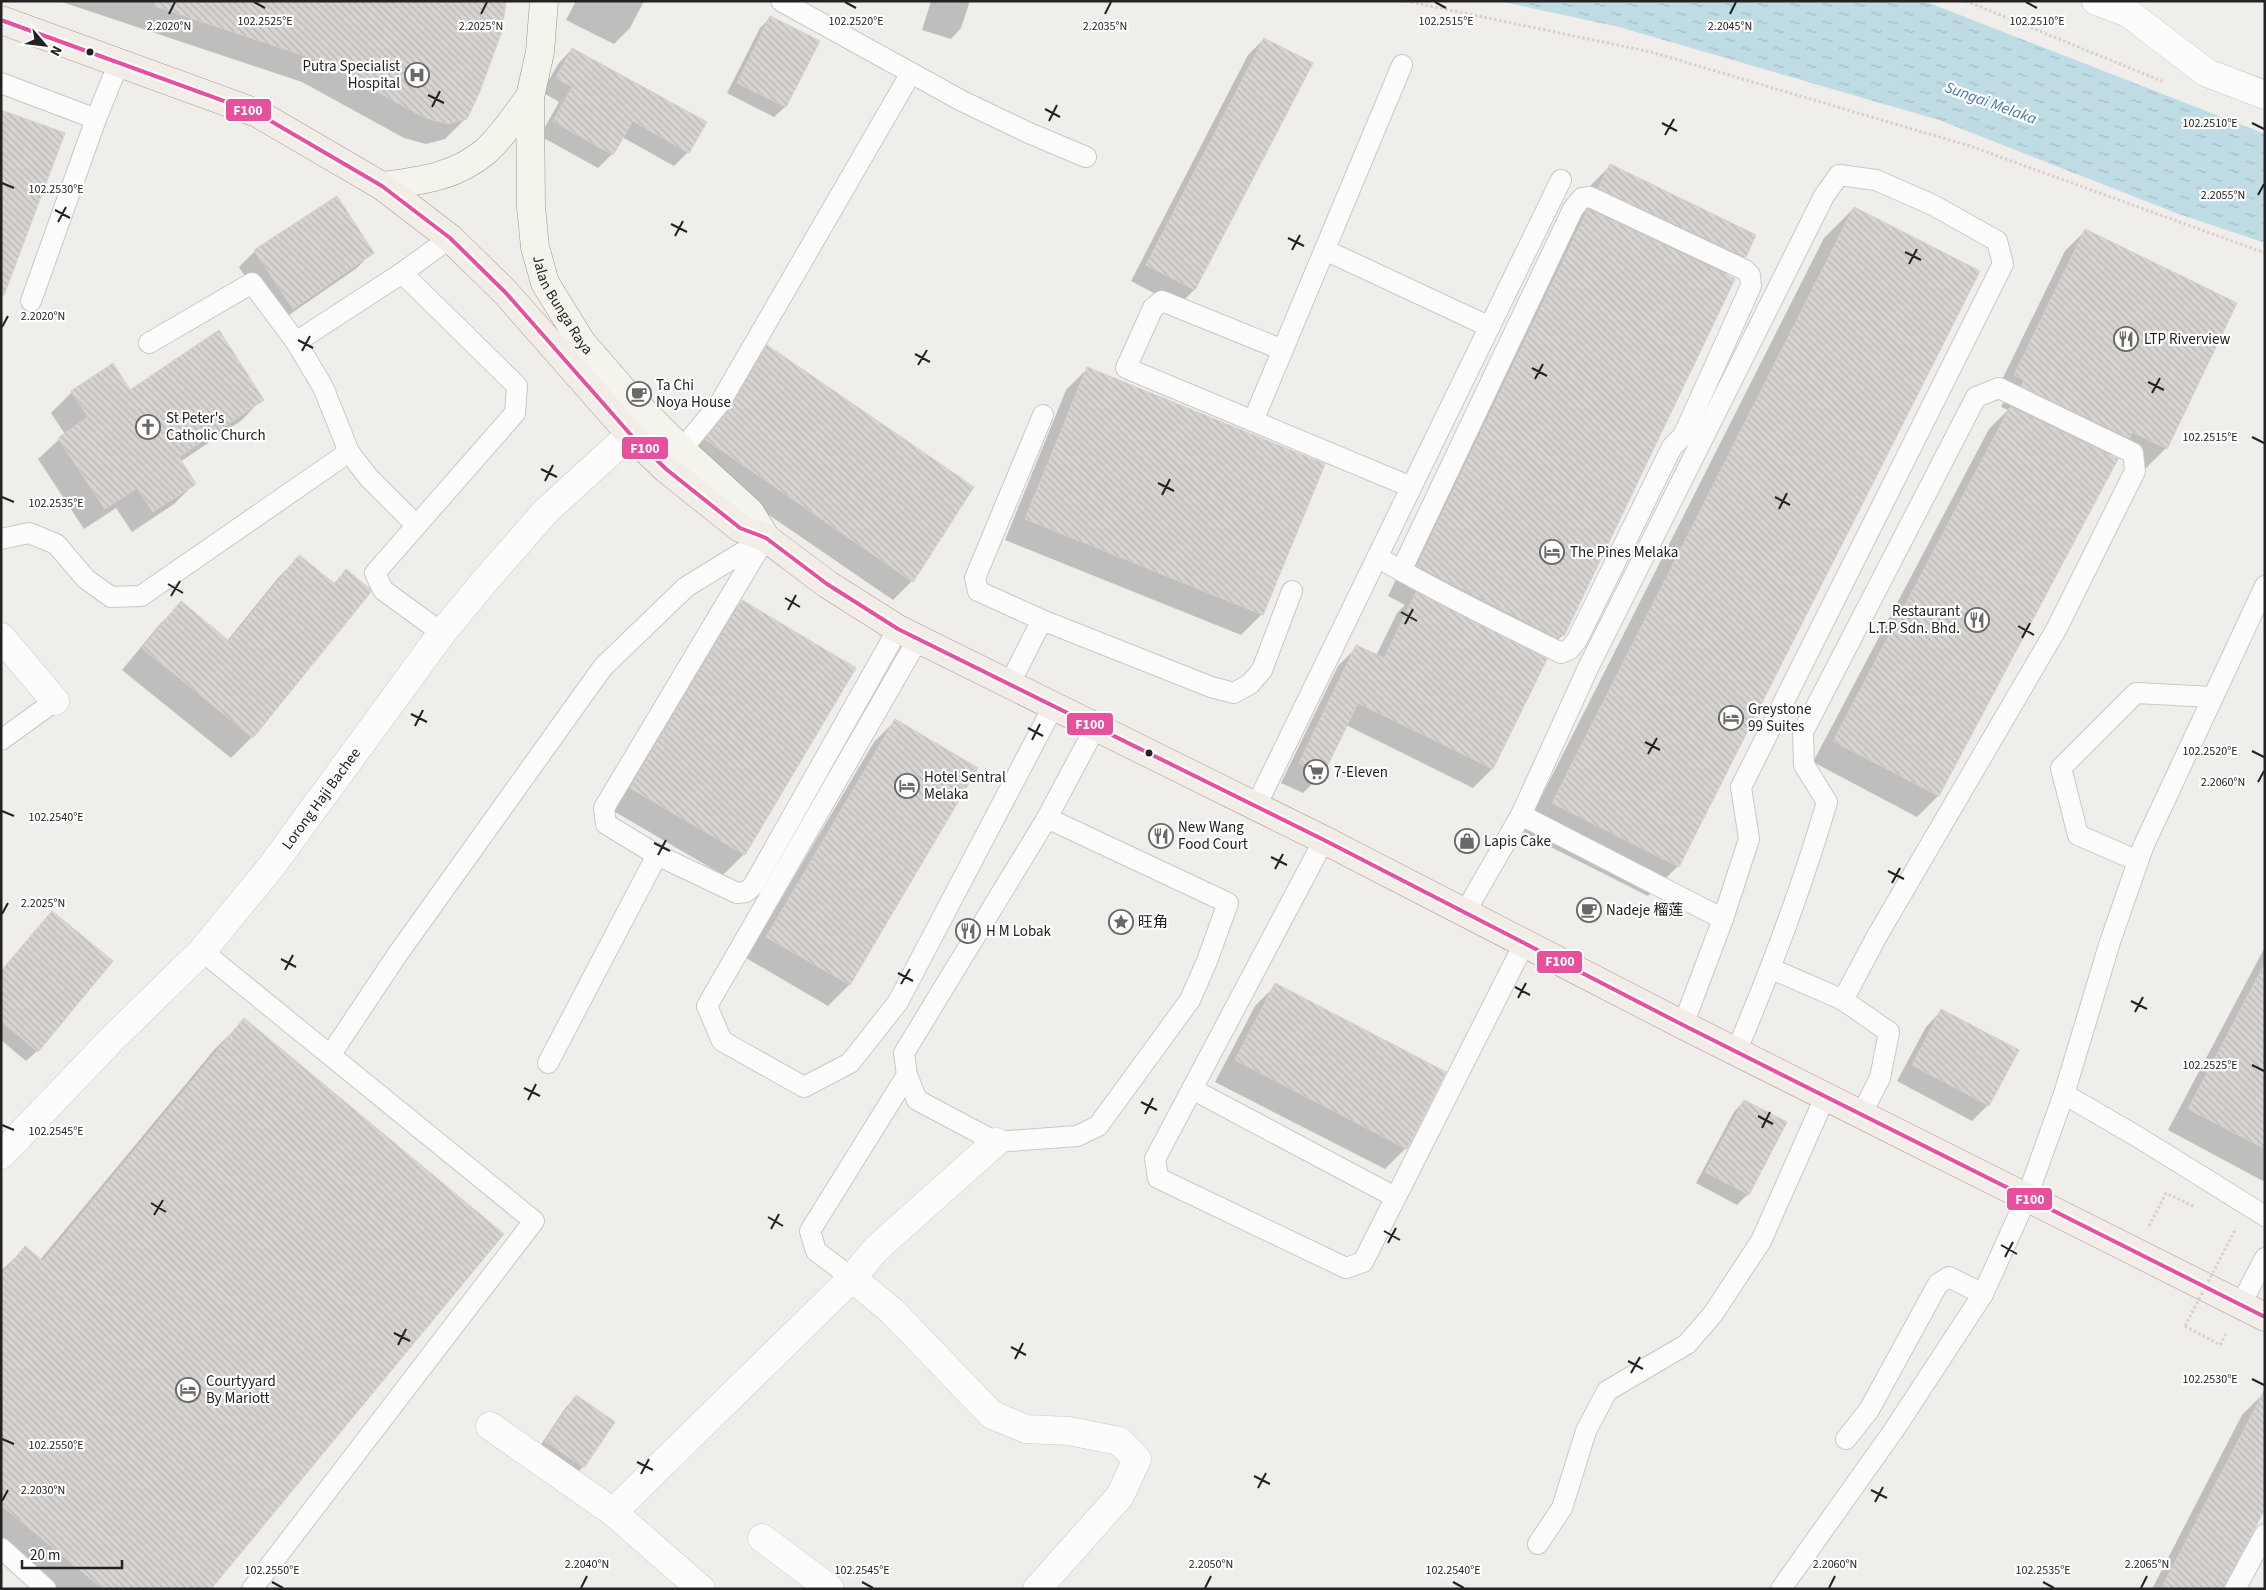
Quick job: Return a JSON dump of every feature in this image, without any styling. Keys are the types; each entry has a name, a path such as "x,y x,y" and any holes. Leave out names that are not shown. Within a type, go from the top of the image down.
{"main road":[{"path":"1,20 257,113 382,186 450,238 740,528 766,538 827,584 908,634 1324,840 1464,914 1736,1052 2265,1317"}],"street":[{"name":"Jalan Bunga Raya","path":"544,1 540,52 530,97 531,207 535,247 545,283 582,343 640,426"},
{"path":"2096,1 2130,7 2207,74 2265,95"},
{"path":"382,186 428,180 459,170 486,150 530,97"},
{"name":"Lorong Haji Bachee","path":"1,1155 111,1040 202,951 271,868 442,632 546,511 640,426"},
{"path":"1,637 55,700"},
{"path":"612,1512 852,1278 876,1248 996,1142"},
{"path":"852,1278 892,1311 992,1416 1026,1429 1069,1431 1119,1441 1137,1459 1120,1496 1037,1589"},
{"path":"490,1426 612,1512 701,1589"},
{"path":"762,1538 830,1589"}],"lane":[{"path":"781,1 970,105 1086,157"},
{"path":"31,301 96,119 119,62"},
{"path":"1253,421 1402,65"},
{"path":"674,460 720,403 911,73"},
{"path":"1,83 96,119"},
{"path":"1464,914 1521,815 1588,668 1824,196 1840,175 1876,180 1934,204 1997,241 2003,264 1741,787 1749,839 1723,919 1683,1025"},
{"path":"1256,806 1561,180"},
{"path":"1377,557 1401,572 1561,653 1570,649 1577,640 1672,447 1683,436 1750,286 1750,275 1744,270 1590,197 1582,198 1569,218 1401,572"},
{"path":"296,342 402,273 450,238"},
{"path":"1325,250 1490,326"},
{"path":"402,273 517,386 514,413 491,443 375,573 383,590 442,632"},
{"path":"149,343 252,283 296,342 323,387 349,452 369,478 416,525"},
{"path":"1283,350 1162,301 1153,308 1126,368 1411,487"},
{"path":"1736,1052 1772,969 1810,861 1827,802 1804,765 1804,732 1976,398 1999,388 2133,453 2136,472 2057,628 1877,936 1843,1000"},
{"path":"1043,416 975,578 978,591 1042,620 1211,687 1234,693 1250,684 1262,670 1292,591"},
{"path":"1,539 29,534 56,544 86,579 110,597 141,596 349,452"},
{"path":"766,538 604,808 606,824 658,855 737,893 746,892 753,886 908,634"},
{"path":"331,1054 396,955 603,667 686,588 766,538"},
{"path":"1781,1589 1894,1430 1982,1294 2027,1197 2064,1094 2110,942 2138,861 2265,586"},
{"path":"1009,685 1042,620"},
{"path":"908,634 707,1006 722,1042 804,1087 850,1063 898,1002 1053,707"},
{"path":"2138,861 2078,835 2061,768 2136,693 2213,697"},
{"path":"1,740 55,700"},
{"path":"1047,818 1228,903 1207,961 1190,1000 1098,1126 1077,1136 996,1142 917,1100 907,1075 904,1053 1047,818 1095,728"},
{"path":"1521,815 1723,919"},
{"path":"1324,840 1155,1159 1158,1178 1346,1268 1363,1262 1524,944"},
{"path":"548,1062 658,855"},
{"path":"202,951 534,1221 252,1589"},
{"path":"1772,969 1843,1000 1889,1032 1880,1078 1861,1115"},
{"path":"852,1278 816,1251 810,1231 907,1075"},
{"path":"1192,1089 1395,1197"},
{"path":"2064,1094 2138,1137 2265,1216"},
{"path":"1538,1544 1562,1508 1586,1431 1607,1391 1687,1344 1713,1314 1761,1241 1825,1097"},
{"path":"2240,1306 2265,1258"},
{"path":"1846,1439 1869,1410 1938,1284 1950,1277 1982,1294"},
{"path":"2236,1589 2265,1534"},
{"path":"1,1548 46,1589"}],"path":[{"path":"1406,1 1651,52 1970,146 2265,253"},
{"path":"1966,1 2165,82"},
{"path":"2135,1253 2166,1193 2201,1210"},
{"path":"2185,1326 2236,1228 2227,1223"}],"water":[{"name":"Sungai Melaka","path":"1499,1 1924,1 2265,134 2265,243 2176,213 1939,120 1619,27"}],"building":[{"name":"Putra Specialist Hospital","path":"156,1 506,1 502,31 480,91 467,119 448,124 425,118 323,62 155,6"},
{"path":"770,16 820,41 786,107 737,83"},
{"path":"1264,38 1313,63 1195,290 1146,265"},
{"path":"572,48 707,122 689,153 633,121 613,155 553,121 572,87 556,78"},
{"path":"1,110 65,133 4,295 1,295"},
{"path":"1610,164 1756,235 1746,257 1598,188"},
{"path":"337,196 374,253 293,309 254,250"},
{"path":"1854,207 1980,271 1679,867 1552,803"},
{"path":"1588,209 1735,279 1564,636 1560,634 1558,638 1417,566"},
{"name":"LTP Riverview","path":"2085,229 2237,303 2167,449 2132,432 2130,438 2021,386 2024,380 2014,375"},
{"name":"St Peter's Catholic Church","path":"219,330 264,400 179,457 196,484 153,512 137,488 105,509 58,438 88,417 71,391 113,363 130,390"},
{"path":"767,345 974,487 913,582 705,439 730,409"},
{"path":"1087,367 1325,464 1263,615 1025,519"},
{"path":"2010,407 2118,459 1939,796 1833,741"},
{"path":"299,555 335,584 346,569 369,588 371,592 253,738 142,648 181,601 229,641"},
{"path":"1416,592 1547,659 1493,769 1358,703 1323,775 1299,763 1356,645 1384,658"},
{"path":"742,600 856,668 745,855 630,788"},
{"path":"895,719 978,768 850,985 766,937"},
{"path":"52,911 113,961 38,1052 1,1021 1,971"},
{"path":"2265,963 2265,1149 2188,1109"},
{"path":"1275,983 1446,1072 1407,1149 1235,1060"},
{"path":"1941,1009 2019,1050 1989,1106 1912,1065"},
{"name":"Courtyyard By Mariott","path":"244,1018 504,1234 211,1589 103,1589 1,1505 1,1275 25,1246 43,1261"},
{"path":"1744,1100 1787,1122 1749,1195 1705,1172"},
{"path":"2265,1389 2265,1509 2223,1588 2161,1589"},
{"path":"576,1395 615,1422 584,1468 545,1441"}],"transit line":[{"name":"F100","path":"1,20 257,113 382,186 450,238 506,293 631,435 666,469 740,528 766,538 827,584 898,629 1324,840 1683,1025 2265,1317"}],"place":[{"name":"Putra Specialist Hospital","path":"417,75"},
{"name":"LTP Riverview","path":"2126,339"},
{"name":"Ta Chi Noya House","path":"639,394"},
{"name":"St Peter's Catholic Church","path":"148,427"},
{"name":"The Pines Melaka","path":"1552,552"},
{"name":"Restaurant L.T.P Sdn. Bhd.","path":"1977,620"},
{"name":"Greystone 99 Suites","path":"1731,718"},
{"name":"7-Eleven","path":"1316,772"},
{"name":"Hotel Sentral Melaka","path":"907,786"},
{"name":"New Wang Food Court","path":"1161,836"},
{"name":"Lapis Cake","path":"1467,841"},
{"name":"Nadeje 榴莲","path":"1589,910"},
{"name":"旺角","path":"1121,922"},
{"name":"H M Lobak","path":"968,931"},
{"name":"Courtyyard By Mariott","path":"188,1390"}]}
